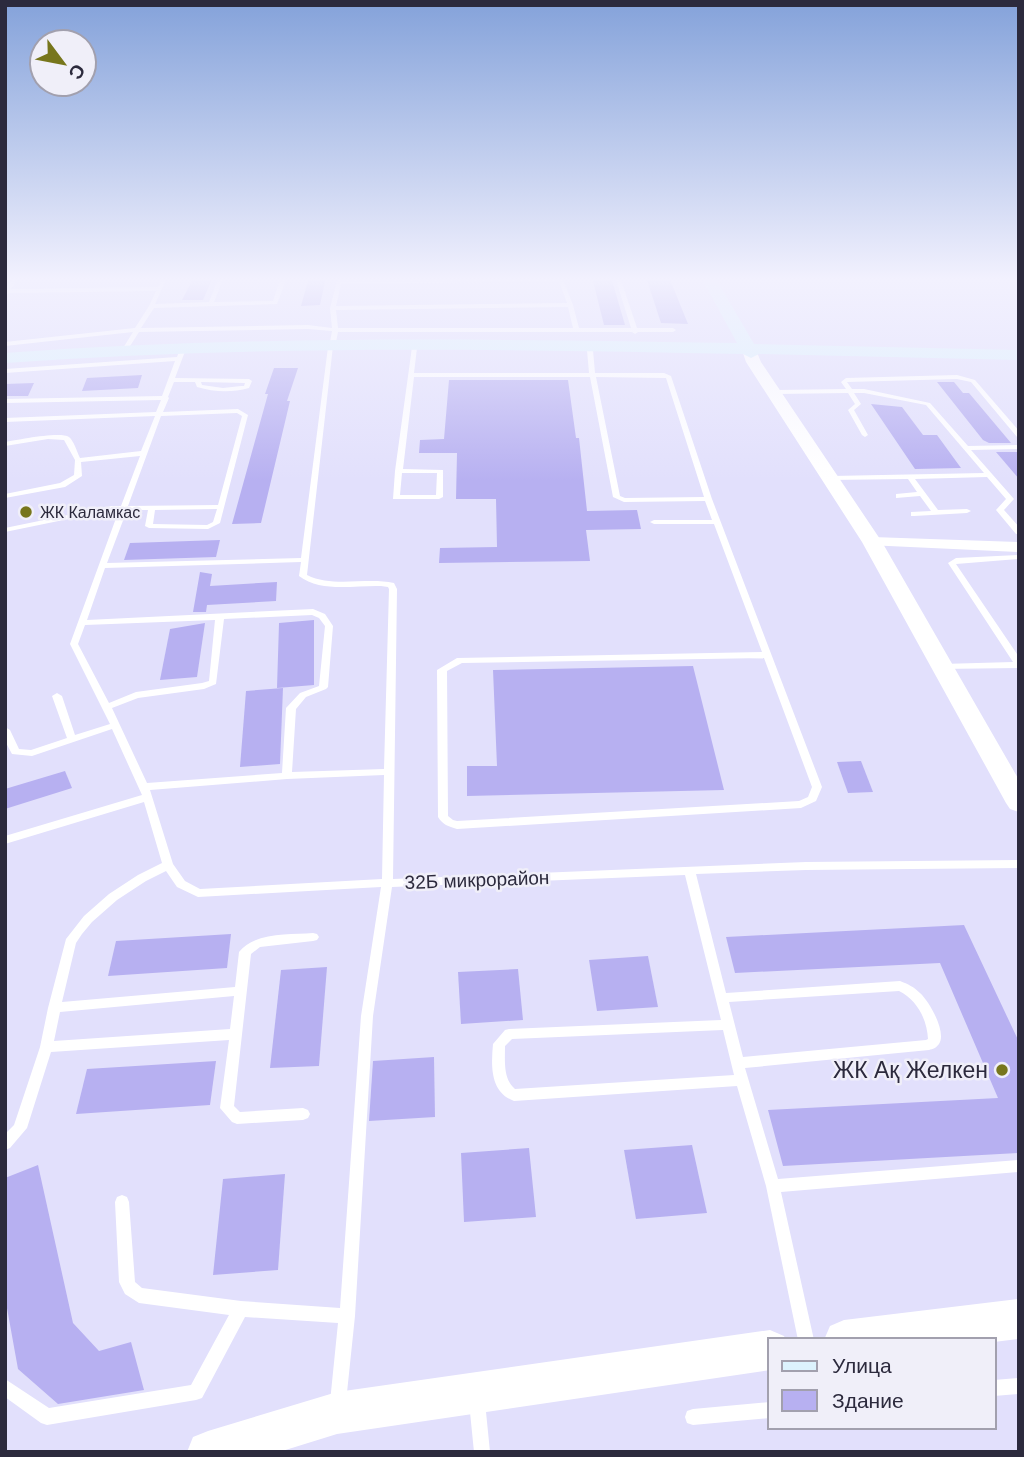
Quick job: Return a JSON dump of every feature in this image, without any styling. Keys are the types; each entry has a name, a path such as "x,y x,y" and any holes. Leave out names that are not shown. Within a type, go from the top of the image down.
{"main road":[{"path":"5,360 124,350 182,352 270,345"},
{"path":"384,345 414,348 1019,357"},
{"path":"505,345 747,352"},
{"path":"743,345 747,352"},
{"path":"743,345 747,352"}],"street":[{"path":"747,352 776,392 872,542 1019,803"},
{"path":"872,542 1019,547"},
{"path":"861,1338 1019,1319"},
{"path":"208,1452 291,1433 337,1413 476,1395 768,1350"}],"lane":[{"path":"124,350 127,345"},
{"path":"102,566 303,560 332,345"},
{"path":"399,471 441,471 439,497 396,497 399,471 411,375 414,348"},
{"path":"590,350 592,373 617,497 624,500 708,499"},
{"path":"5,371 182,352 74,644 116,725 146,792 168,865 181,884 198,893 387,883 367,1016 347,1316 337,1413"},
{"path":"411,375 592,373 655,374 669,377 716,522 817,787 812,799 801,804 457,825 443,817 442,670 452,663 460,660 765,655"},
{"path":"865,435 851,410 859,404 844,382 851,378 966,378 972,381 1019,436"},
{"path":"173,380 198,380 245,380 249,381 247,387 208,389 199,386 198,380"},
{"path":"776,392 864,391 928,404 1010,499 1000,510 1019,532"},
{"path":"5,401 166,398"},
{"path":"5,420 161,412 243,412 216,523 208,527 149,526 152,508"},
{"path":"5,444 59,436 66,438 78,460 78,476 72,481 5,496"},
{"path":"968,448 1019,447"},
{"path":"78,460 145,453"},
{"path":"831,478 989,475"},
{"path":"910,477 936,513"},
{"path":"899,496 922,494"},
{"path":"5,530 98,510 221,507"},
{"path":"914,514 967,511"},
{"path":"654,522 716,522"},
{"path":"1019,557 956,560 952,563 1019,664"},
{"name":"32Б микрорайон","path":"303,560 303,576 315,582 380,582 391,585 387,883 806,866 1019,864"},
{"path":"83,623 313,612 322,616 329,626 323,687 303,695 291,708 287,776"},
{"path":"107,707 136,695 204,686 213,682 220,617"},
{"path":"941,667 1019,664"},
{"path":"57,696 72,740"},
{"path":"5,730 15,752 32,753 116,725"},
{"path":"5,840 146,792 287,776 388,772"},
{"path":"5,1144 20,1128 46,1047 70,942 79,927 146,874 168,865"},
{"path":"690,871 742,1080 773,1186 806,1338"},
{"path":"303,1114 237,1118 231,1115 227,1108 245,952 257,943 313,937"},
{"path":"721,998 900,986 916,994 935,1032 934,1041 929,1045 738,1063"},
{"path":"54,1008 240,991"},
{"path":"728,1025 509,1034 499,1044 502,1087 514,1095 742,1080"},
{"path":"46,1047 235,1034"},
{"path":"773,1186 1019,1166"},
{"path":"122,1202 127,1282 130,1289 139,1294 241,1309 347,1316"},
{"path":"5,1387 47,1417 196,1392 241,1309"},
{"path":"996,1388 1019,1386"},
{"path":"476,1395 482,1452"},
{"path":"694,1417 768,1410"}],"building":[{"path":"274,368 298,368 287,401 290,401 261,523 232,524 268,394 265,394"},
{"path":"142,375 138,388 82,391 87,378"},
{"path":"449,380 568,380 576,438 579,438 587,511 637,510 641,529 586,530 590,561 439,563 440,548 497,547 496,499 456,499 457,453 419,453 420,440 444,439"},
{"path":"937,382 954,382 963,393 969,393 1011,443 989,443 983,440"},
{"path":"34,383 28,396 5,396 5,384"},
{"path":"871,404 902,407 923,435 937,435 961,468 915,469"},
{"path":"996,452 1018,452 1019,479"},
{"path":"220,540 216,557 124,560 130,543"},
{"path":"200,572 212,574 210,586 277,582 276,601 207,605 206,612 193,612"},
{"path":"314,620 314,685 277,688 279,623"},
{"path":"205,623 197,677 160,680 170,629"},
{"path":"693,666 724,790 467,796 467,766 497,766 493,670"},
{"path":"283,688 280,764 240,767 246,691"},
{"path":"861,761 873,792 848,793 837,762"},
{"path":"65,771 72,788 5,809 5,789"},
{"name":"ЖК Ақ Желкен","path":"964,925 1019,1042 1019,1153 783,1166 768,1110 998,1098 940,963 735,973 726,937"},
{"path":"231,934 227,968 108,976 116,941"},
{"path":"648,956 658,1007 597,1011 589,960"},
{"path":"327,967 319,1066 270,1068 281,970"},
{"path":"518,969 523,1020 461,1024 458,972"},
{"path":"434,1057 435,1117 369,1121 373,1061"},
{"path":"216,1061 210,1105 76,1114 87,1069"},
{"path":"692,1145 707,1213 636,1219 624,1150"},
{"path":"529,1148 536,1217 464,1222 461,1153"},
{"path":"38,1165 73,1323 99,1351 131,1342 144,1390 58,1404 18,1369 5,1297 5,1178"},
{"path":"285,1174 278,1270 213,1275 223,1179"}],"place":[{"name":"ЖК Каламкас","path":"26,512"},
{"name":"ЖК Ақ Желкен","path":"1002,1070"}]}
